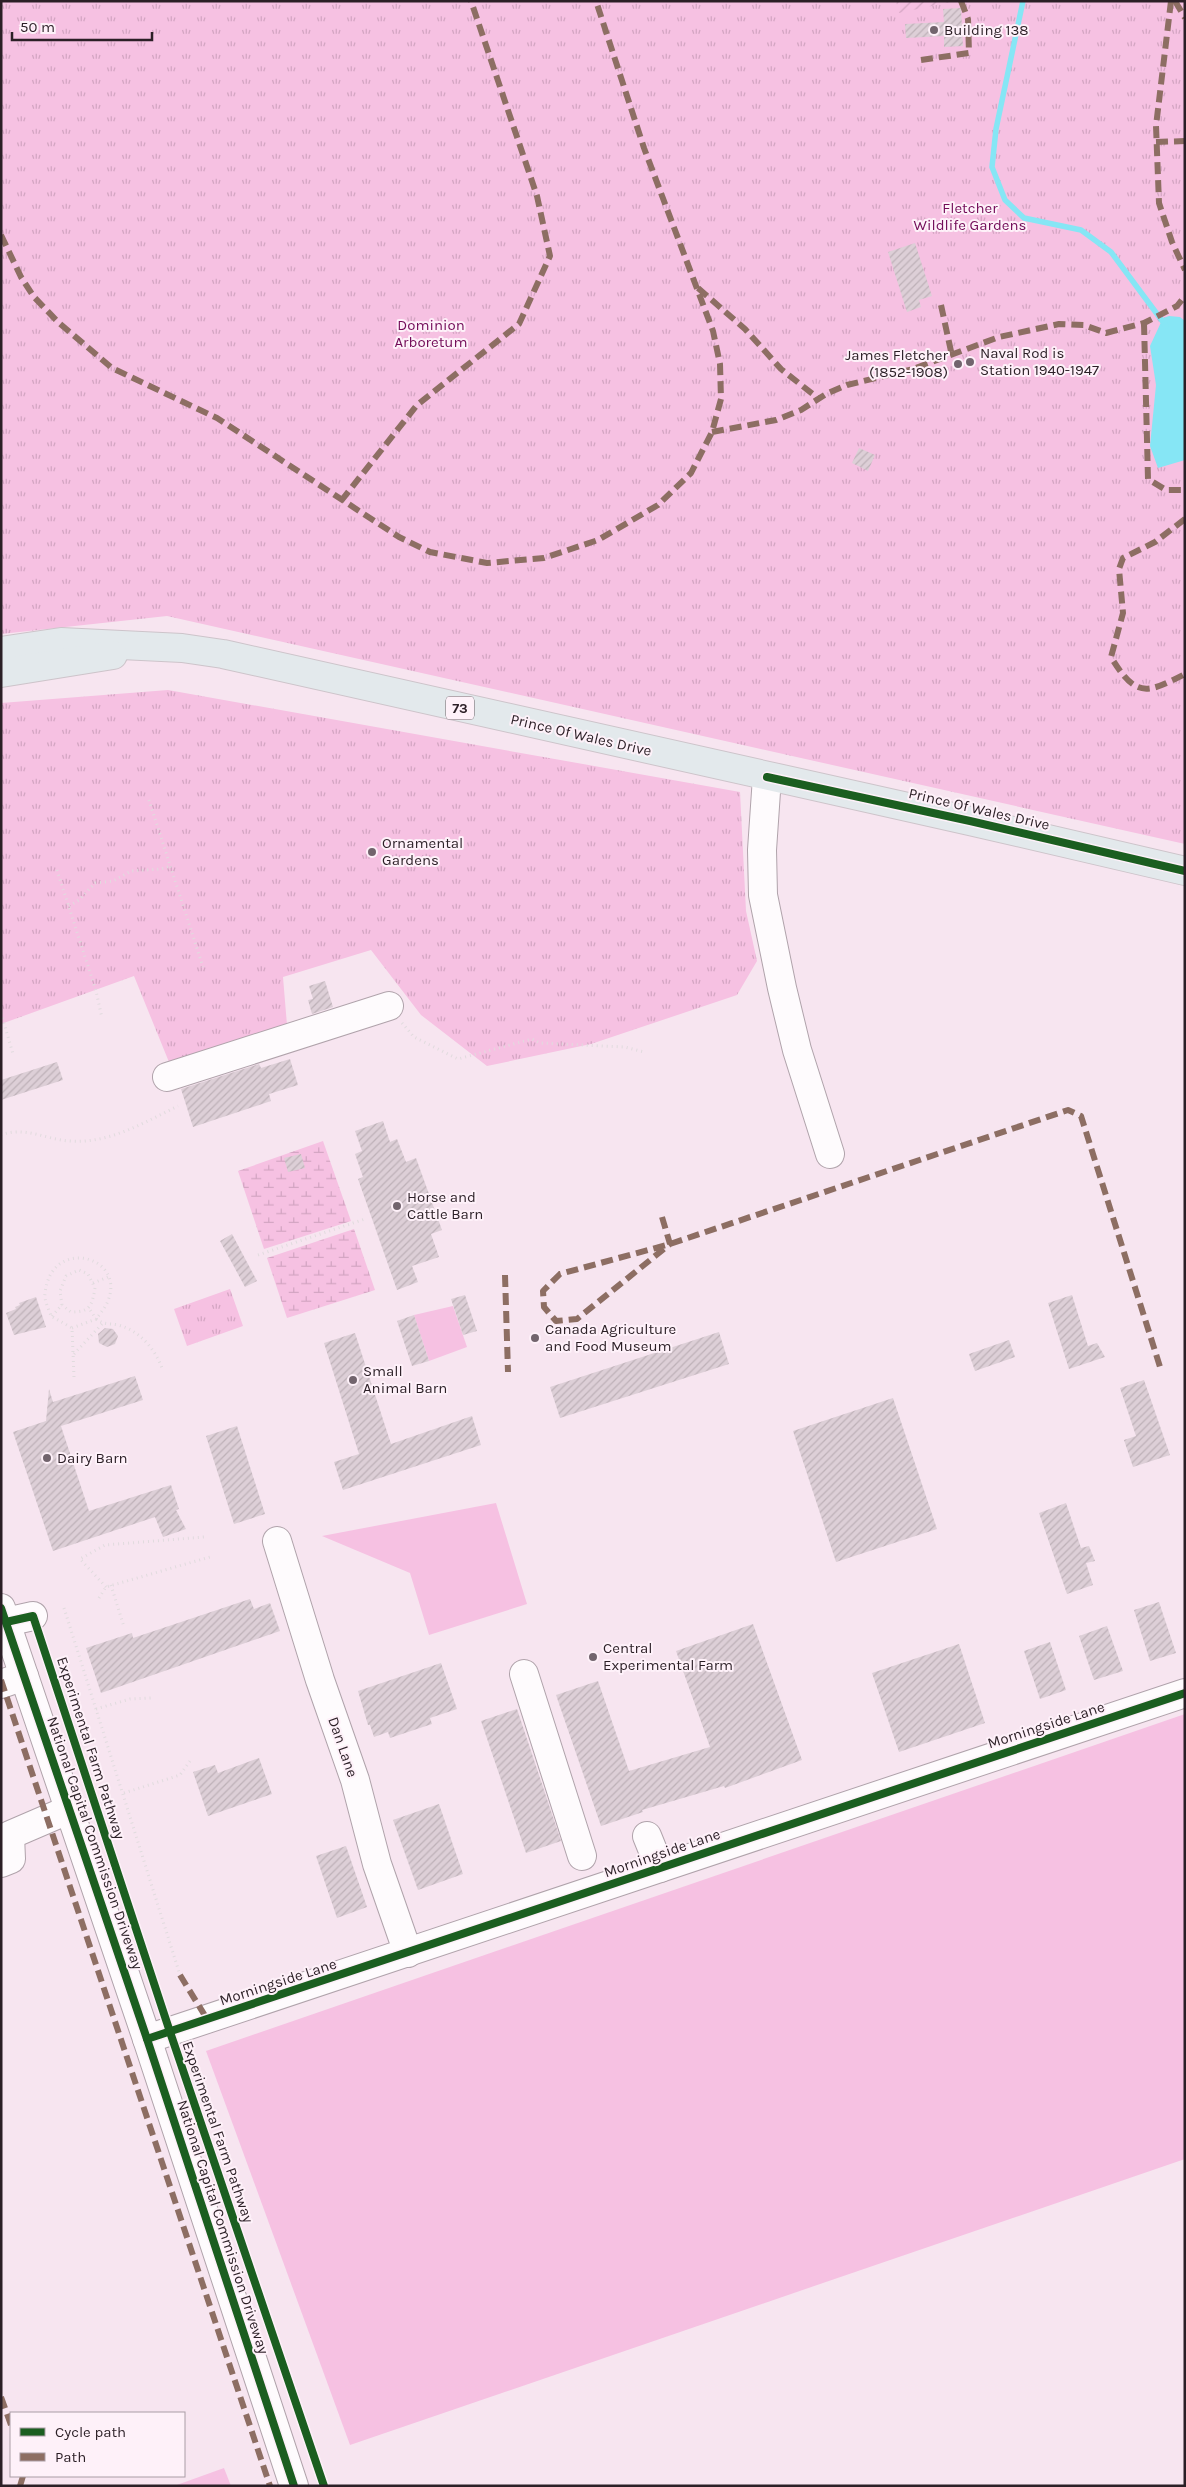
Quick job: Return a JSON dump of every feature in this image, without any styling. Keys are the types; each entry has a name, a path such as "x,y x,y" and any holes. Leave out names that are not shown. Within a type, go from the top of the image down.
{"main road":[{"name":"Prince Of Wales Drive","path":"1,651 61,642 182,648 223,654 1185,871"},
{"name":"Prince Of Wales Drive","path":"1,673 151,647"}],"street":[{"path":"767,777 762,850 763,895 797,1050 830,1154"},
{"path":"167,1077 390,1006"},
{"name":"Dan Lane","path":"277,1542 320,1680 355,1780 377,1864 408,1953"},
{"path":"4,1615 32,1616"},
{"name":"National Capital Commission Driveway","path":"4,1615 13,1680 68,1810 147,2039 294,2486"},
{"path":"524,1674 582,1856"},
{"name":"Morningside Lane","path":"147,2039 1185,1693"},
{"path":"1,1863 11,1860 10,1835 68,1810"},
{"path":"647,1836 660,1868"}],"path":[{"path":"149,800 203,966"},
{"path":"69,906 79,900 95,883 113,881 132,870 161,870 171,866"},
{"path":"57,870 96,991 102,1018"},
{"path":"390,1006 414,1037 458,1059 532,1039 540,1043 625,1047 644,1052"},
{"path":"1,1013 13,1054"},
{"path":"1,1135 13,1130 70,1141 113,1138 178,1106"},
{"path":"258,1255 365,1219"},
{"path":"69,1258 91,1258 104,1268 108,1277 110,1292 96,1319 72,1328 51,1316 44,1295 52,1271 69,1258"},
{"path":"78,1270 88,1274 95,1288 89,1308 84,1312 71,1312 62,1304 60,1291 66,1276 78,1270"},
{"path":"93,1283 108,1277"},
{"path":"51,1316 62,1304"},
{"path":"89,1308 96,1319 102,1324 119,1325 133,1331 156,1352 162,1368"},
{"path":"74,1354 102,1324"},
{"path":"72,1328 74,1377"},
{"path":"106,1587 80,1559 105,1545 204,1537"},
{"path":"99,1598 106,1587 111,1585 210,1557"},
{"path":"111,1585 124,1627"},
{"path":"64,1608 180,1975"},
{"path":"96,1709 130,1699 152,1698"},
{"path":"124,1793 180,1775 190,1761"}],"green space":[{"name":"Dominion Arboretum","path":"1,1 1185,1 1185,844 167,616 1,634"},
{"path":"896,1 955,1 899,13"},
{"name":"Ornamental Gardens","path":"168,690 740,792 746,911 757,961 737,995 591,1044 487,1066 421,1015 371,950 283,977 287,1025 171,1067 134,976 1,1024 1,703"},
{"path":"323,1141 351,1221 264,1249 238,1171"},
{"path":"354,1229 375,1290 287,1318 267,1258"},
{"path":"230,1289 243,1326 187,1346 174,1309"},
{"path":"453,1306 467,1347 429,1361 414,1315"},
{"path":"496,1503 527,1604 429,1635 410,1573 322,1536"},
{"path":"1185,1714 1185,2159 350,2445 206,2051"},
{"path":"224,2468 231,2486 174,2486"}],"water":[{"path":"1169,316 1180,317 1185,321 1185,460 1158,468 1150,446 1156,385 1150,346 1163,318"}],"building":[{"name":"Building 138","path":"961,8 963,46 944,47 944,36 906,38 905,24 944,22 943,9"},
{"path":"915,243 932,296 919,300 921,307 907,312 888,252"},
{"path":"859,448 875,455 868,471 852,463"},
{"path":"325,981 333,1007 312,1014 308,1000 313,999 309,986"},
{"path":"290,1059 298,1085 269,1094 271,1101 193,1127 181,1089 259,1064 261,1068"},
{"path":"57,1062 63,1080 1,1100 1,1080"},
{"name":"Horse and Cattle Barn","path":"383,1121 390,1142 397,1139 406,1162 416,1158 442,1230 431,1234 439,1257 412,1266 418,1282 397,1290 358,1179 363,1177 355,1154 362,1151 355,1131"},
{"path":"301,1154 305,1168 288,1172 284,1158"},
{"path":"232,1234 257,1281 245,1287 220,1241"},
{"path":"465,1295 477,1331 463,1335 451,1299"},
{"path":"1072,1295 1088,1346 1097,1343 1105,1357 1069,1369 1048,1303"},
{"path":"36,1297 46,1327 14,1335 6,1313 16,1309 15,1307 20,1305 19,1303"},
{"path":"414,1315 429,1361 412,1366 397,1321"},
{"path":"105,1328 113,1329 118,1336 115,1344 107,1347 99,1343 98,1334"},
{"path":"719,1332 729,1364 560,1418 550,1387"},
{"name":"Small Animal Barn","path":"355,1333 391,1444 472,1416 481,1445 343,1490 334,1462 359,1454 324,1343"},
{"path":"1009,1340 1015,1357 975,1371 969,1354"},
{"name":"Dairy Barn","path":"135,1376 143,1400 61,1426 89,1511 171,1485 179,1509 176,1510 186,1529 163,1537 155,1517 53,1551 13,1432 46,1421 49,1389 53,1402"},
{"path":"1144,1380 1170,1455 1133,1467 1124,1440 1136,1436 1120,1388"},
{"path":"893,1398 937,1529 836,1562 793,1431"},
{"path":"237,1426 265,1514 234,1524 206,1436"},
{"path":"1066,1503 1081,1548 1089,1546 1095,1561 1086,1563 1093,1585 1067,1594 1039,1513"},
{"path":"250,1599 254,1609 270,1603 280,1631 101,1693 86,1648 132,1633 133,1638"},
{"path":"1159,1602 1176,1653 1150,1661 1134,1610"},
{"path":"753,1624 802,1760 725,1788 724,1786 642,1810 643,1812 601,1826 556,1695 598,1681 629,1771 710,1747 676,1651"},
{"path":"1107,1626 1123,1671 1094,1680 1079,1636"},
{"path":"1050,1642 1066,1690 1040,1699 1024,1651"},
{"path":"959,1644 985,1723 899,1752 872,1673"},
{"path":"441,1663 457,1709 430,1718 432,1724 390,1738 388,1732 374,1737 370,1725 368,1725 358,1691"},
{"path":"517,1709 561,1841 526,1853 481,1721"},
{"path":"259,1758 272,1794 208,1816 193,1772 215,1765 218,1773"},
{"path":"439,1804 463,1874 418,1890 393,1820"},
{"path":"346,1846 367,1907 337,1918 316,1856"}],"waterway":[{"path":"1023,1 996,129 992,167 1005,200 1024,218 1081,230 1111,252 1166,326"}],"marked path":[{"path":"341,501 417,405 519,324 550,256 537,196 471,1"},
{"path":"1,235 21,277 34,297 58,322 112,368 217,418 399,537 430,552 487,563 544,558 598,540 658,505 691,473 712,432 721,399 720,364 713,331 644,148 596,1"},
{"path":"921,60 969,53 968,19 961,1"},
{"path":"1171,1 1156,126 1159,203 1172,242 1185,270"},
{"path":"1175,1 1185,18"},
{"path":"1156,142 1185,141"},
{"path":"698,288 745,329 781,369 819,399"},
{"path":"712,432 776,420 801,410 826,394 847,385 913,369 999,337 1059,324 1084,325 1106,333 1144,323 1177,306 1185,296"},
{"path":"941,305 952,356"},
{"path":"1144,323 1148,479 1166,490 1185,490"},
{"path":"1185,519 1155,542 1123,558 1119,569 1123,613 1111,657 1128,680 1135,686 1143,688 1160,686 1185,674"},
{"path":"662,1217 670,1244 577,1319 556,1321 544,1307 543,1291 560,1274 670,1244 1068,1110 1081,1116 1161,1370"},
{"path":"505,1275 508,1372"},
{"path":"1,1680 270,2486"},
{"path":"180,1975 207,2019"},
{"path":"1,2397 10,2422"},
{"path":"20,2486 23,2477"}],"cycle path":[{"path":"767,777 970,821 1185,871"},
{"path":"1,1608 147,2039 294,2486"},
{"name":"Experimental Farm Pathway","path":"6,1622 33,1616 170,2032 324,2486"},
{"path":"147,2039 1185,1693"}],"place":[{"name":"Building 138","path":"934,30"},
{"name":"Naval Rod is Station 1940-1947","path":"970,362"},
{"name":"James Fletcher (1852-1908)","path":"958,364"},
{"name":"Ornamental Gardens","path":"372,852"},
{"name":"Horse and Cattle Barn","path":"397,1206"},
{"name":"Canada Agriculture and Food Museum","path":"535,1338"},
{"name":"Small Animal Barn","path":"353,1380"},
{"name":"Dairy Barn","path":"47,1458"},
{"name":"Central Experimental Farm","path":"593,1657"}],"park label":[{"name":"Fletcher Wildlife Gardens","path":"970,216"}]}
